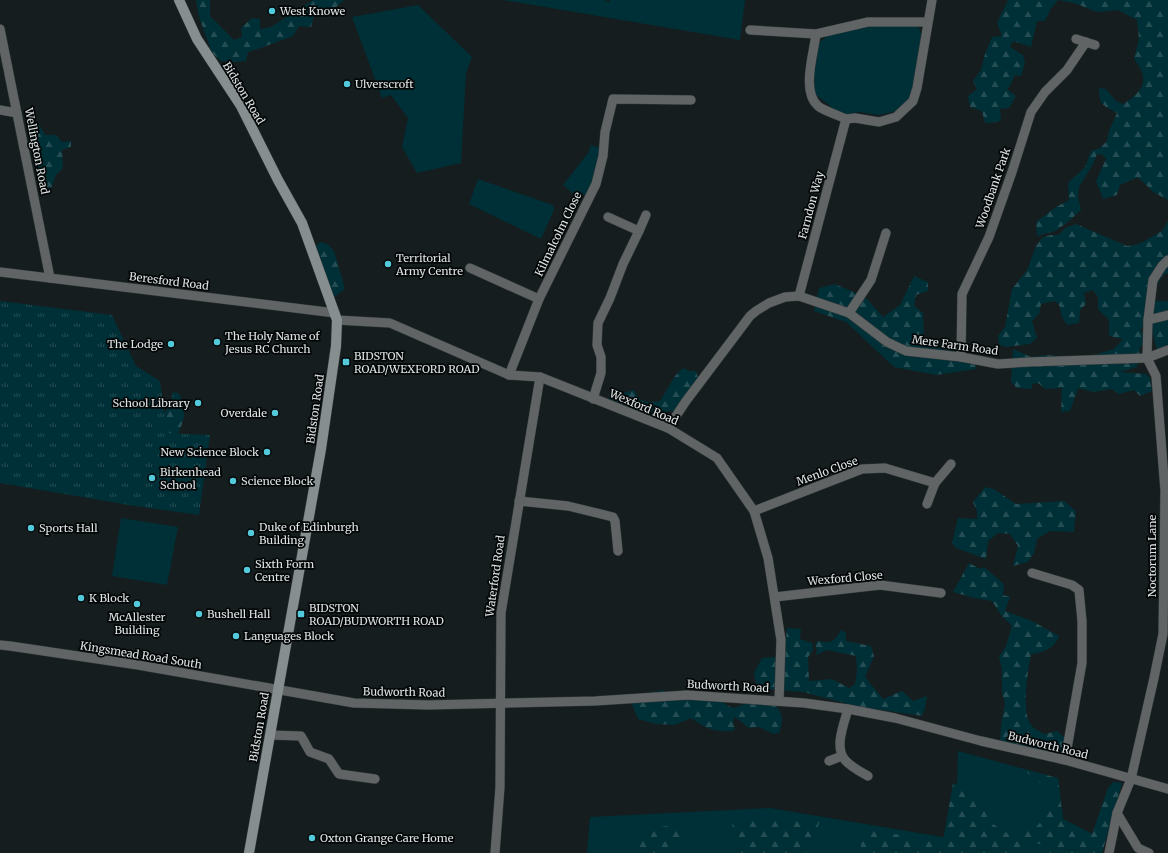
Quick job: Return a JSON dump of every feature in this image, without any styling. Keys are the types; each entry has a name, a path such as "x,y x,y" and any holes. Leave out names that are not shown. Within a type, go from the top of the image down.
{"main road":[{"name":"Bidston Road","path":"179,0 197,38 241,106 278,180 302,223 336,317 336,346 322,449 249,853"}],"street":[{"path":"816,34 809,77 810,91 813,100 819,106 846,119 855,118 879,122 896,117 913,101 917,88 932,0"},
{"path":"750,30 816,34 868,22 928,22"},
{"name":"Wellington Road","path":"0,29 50,278"},
{"name":"Woodbank Park","path":"960,357 962,294 989,237 1031,112 1045,92 1090,44 1076,39"},
{"name":"Kilmalcolm Close","path":"509,375 539,299 596,184 603,156 605,132 613,99 691,100"},
{"path":"0,110 17,113"},
{"name":"Farndon Way","path":"799,296 846,119"},
{"path":"593,399 602,373 601,357 597,345 598,323 646,215"},
{"path":"608,217 639,230"},
{"path":"849,314 871,280 886,233"},
{"name":"Noctorum Lane","path":"1109,853 1117,813 1131,779 1163,634 1164,491 1156,376 1147,358 1148,320 1153,280 1168,260"},
{"path":"470,268 539,299"},
{"name":"Beresford Road","path":"0,272 336,317"},
{"name":"Mere Farm Road","path":"668,428 686,401 750,316 769,303 785,297 799,296 849,314 887,342 906,351 960,357 998,364 1147,358 1168,350"},
{"path":"1148,320 1168,315"},
{"name":"Wexford Road","path":"336,317 390,322 509,375 540,377 668,428 717,458 754,511 768,558 781,640 779,701"},
{"name":"Waterford Road","path":"495,853 500,787 501,613 540,377"},
{"path":"927,504 935,483 951,464"},
{"name":"Menlo Close","path":"754,511 862,469 885,468 935,483"},
{"path":"519,501 568,506 613,517 615,521 618,551"},
{"path":"1032,573 1072,585 1079,590 1082,621 1082,663 1064,760"},
{"name":"Wexford Close","path":"775,597 880,585 941,593"},
{"name":"Kingsmead Road South","path":"0,646 10,646 138,665 278,690"},
{"name":"Budworth Road","path":"278,690 354,702 428,705 595,701 687,695 779,701 848,709 895,718 981,741 1064,760 1168,789"},
{"path":"848,709 840,741 842,756 846,762 868,776"},
{"path":"270,735 301,736 310,752 329,759 339,774 375,778"},
{"path":"829,761 842,756"},
{"path":"1117,813 1138,848 1149,853"}],"green space":[{"path":"196,0 210,0 210,16 234,40 242,37 241,28 252,18 260,19 260,29 271,27 313,0 344,0 335,8 314,16 311,27 299,26 293,36 248,52 246,61 235,62 221,61 212,53 199,17"},
{"path":"503,0 604,0 609,2 610,0 745,0 740,40"},
{"path":"1008,0 1058,0 1050,10 1045,21 1037,21 1031,47 1013,41 1010,47 1023,55 1025,63 1021,76 1015,75 1007,89 1016,96 1009,108 1000,109 1001,121 985,123 982,111 970,107 968,96 977,89 973,81 981,70 985,54 992,37 1002,36 997,23"},
{"path":"1058,0 1168,0 1168,200 1153,192 1138,177 1120,185 1117,195 1103,199 1096,181 1106,159 1103,155 1097,154 1093,164 1079,187 1078,197 1081,210 1055,231 1037,236 1036,222 1056,207 1069,200 1068,183 1085,167 1091,151 1100,148 1107,141 1109,131 1117,113 1101,102 1099,88 1106,89 1116,101 1123,104 1140,90 1143,79 1139,66 1134,59 1139,39 1137,20 1118,10 1097,12 1074,3"},
{"path":"418,5 472,57 466,73 461,163 417,173 402,147 408,118 391,95 382,98 352,17"},
{"path":"909,23 918,26 921,34 911,96 905,105 893,112 879,115 859,112 847,114 834,109 815,94 814,76 819,43 827,36 849,29"},
{"path":"39,124 45,135 56,135 62,142 71,141 71,147 62,150 63,168 56,175 51,188 43,194 27,132 28,126"},
{"path":"591,145 603,149 589,194 576,196 563,185 588,153"},
{"path":"478,179 553,205 554,210 541,239 469,204"},
{"path":"1168,221 1168,273 1163,275 1151,295 1152,301 1168,301 1168,354 1162,356 1156,347 1151,325 1140,329 1147,342 1140,347 1137,367 1120,372 1146,374 1150,378 1152,391 1140,396 1134,390 1119,394 1112,389 1093,392 1078,388 1070,411 1061,412 1062,388 1045,389 1038,383 1032,384 1032,389 1017,388 1011,382 1013,349 1031,357 1046,355 1078,357 1094,355 1114,349 1123,339 1109,336 1109,320 1098,309 1098,297 1093,290 1084,293 1086,304 1080,310 1079,323 1067,325 1062,317 1059,305 1055,301 1041,304 1039,314 1032,321 1037,338 1030,344 1007,347 999,345 998,336 1005,327 1012,289 1027,270 1036,246 1043,237 1059,235 1065,228 1076,224 1127,246 1139,244 1162,231"},
{"path":"320,242 327,244 334,251 345,289 333,298 316,246"},
{"path":"914,276 928,282 928,291 916,295 914,306 923,313 924,340 950,348 973,358 976,369 936,375 894,367 846,322 814,311 819,288 835,284 866,298 883,317 900,305"},
{"path":"0,301 112,315 136,366 160,381 167,433 210,435 199,515 135,506 0,483"},
{"path":"683,368 690,371 696,371 698,378 676,411 668,411 658,420 608,401 610,392 618,389 623,393 634,390 639,398 644,401 660,401 675,376"},
{"path":"173,392 178,393 184,409 182,425 177,436 164,433 162,416 170,405"},
{"path":"985,487 994,489 1016,504 1064,501 1076,511 1074,532 1050,531 1037,539 1034,553 1028,562 1013,566 1018,546 1010,534 998,533 988,541 986,559 956,548 952,543 958,518 977,519 977,511 973,502"},
{"path":"121,518 178,527 167,585 112,576"},
{"path":"969,563 980,569 984,567 1004,584 1003,595 1010,597 1005,611 1032,621 1059,636 1052,647 1031,654 1026,691 1026,711 1028,719 1034,728 1044,734 1057,731 1065,738 1067,757 1000,744 1001,725 1005,704 1002,692 1002,669 999,657 1006,646 1012,626 1001,615 992,601 953,592"},
{"path":"787,628 801,629 800,639 812,643 813,650 808,657 809,681 832,679 849,688 855,684 857,671 856,656 827,650 816,655 817,650 815,644 818,641 832,641 837,637 841,630 846,633 846,641 871,646 874,656 865,677 883,699 902,691 913,701 927,696 922,716 856,706 803,692 757,688 754,673 762,658 775,657 779,661 784,657"},
{"path":"663,690 674,696 714,696 728,706 734,708 748,703 769,700 777,707 781,714 782,722 779,733 773,734 759,727 749,728 735,717 733,721 735,730 722,731 702,725 691,718 675,725 656,724 638,719 630,699 639,695"},
{"path":"958,751 1058,778 1063,819 1092,834 1102,853 587,853 590,817 770,808 955,839"},
{"path":"1023,769 1058,778 1063,819 1092,834 1108,788 1113,782 1122,783 1102,853 1050,853 1044,844 1029,844 1018,853 862,853 859,829 943,841 953,783 969,790 989,813 993,824 1013,837 1036,827 1046,816 1056,796"},
{"path":"791,817 820,821 807,853 736,853 732,822"},
{"path":"681,825 682,837 669,844 665,853 635,853 635,829"}],"place":[{"name":"West Knowe","path":"272,11"},
{"name":"Ulverscroft","path":"347,84"},
{"name":"Territorial Army Centre","path":"388,264"},
{"name":"The Holy Name of Jesus RC Church","path":"217,342"},
{"name":"The Lodge","path":"171,344"},
{"name":"BIDSTON ROAD/WEXFORD ROAD","path":"346,362"},
{"name":"School Library","path":"198,403"},
{"name":"Overdale","path":"275,413"},
{"name":"New Science Block","path":"267,452"},
{"name":"Birkenhead School","path":"152,478"},
{"name":"Science Block","path":"233,481"},
{"name":"Sports Hall","path":"31,528"},
{"name":"Duke of Edinburgh Building","path":"251,533"},
{"name":"Sixth Form Centre","path":"247,570"},
{"name":"K Block","path":"81,598"},
{"name":"McAllester Building","path":"137,604"},
{"name":"Bushell Hall","path":"199,614"},
{"name":"BIDSTON ROAD/BUDWORTH ROAD","path":"301,614"},
{"name":"Languages Block","path":"236,636"},
{"name":"Oxton Grange Care Home","path":"312,838"}]}
